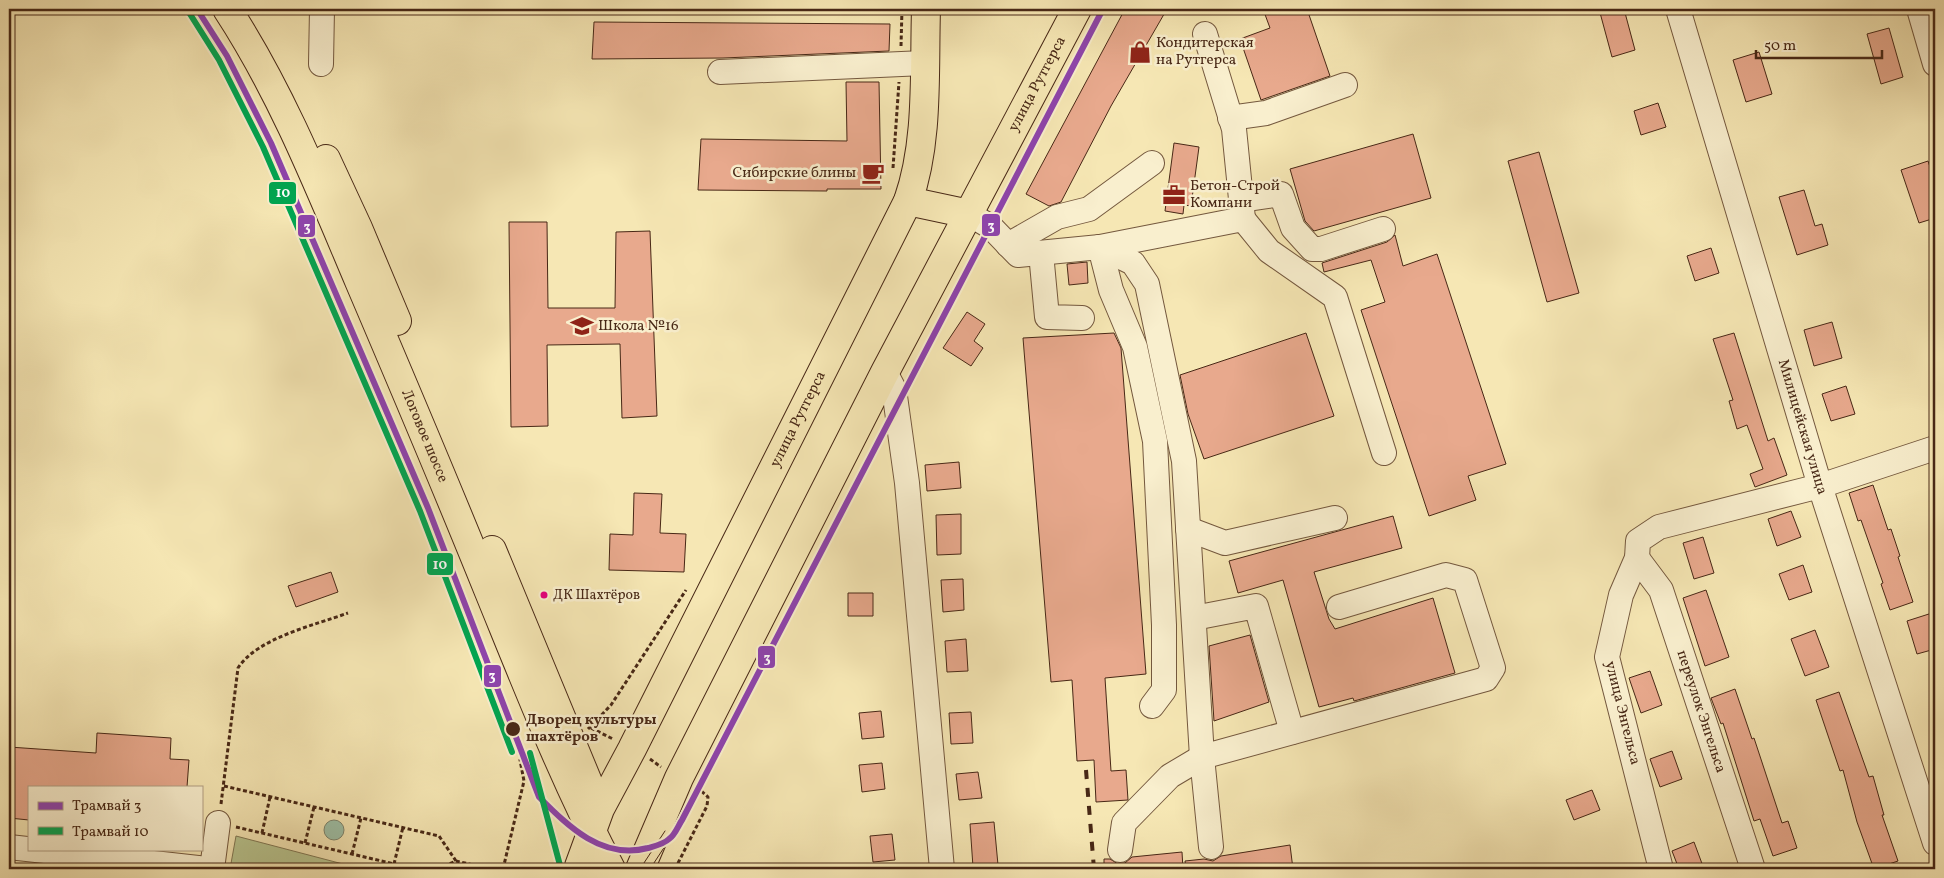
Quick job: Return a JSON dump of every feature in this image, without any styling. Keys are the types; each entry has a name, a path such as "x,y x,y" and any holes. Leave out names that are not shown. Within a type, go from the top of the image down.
{"main road":[{"name":"Логовое шоссе","path":"226,9 262,69 290,125 343,242 441,473 551,745 595,820"},
{"name":"Логовое шоссе","path":"249,9 305,114 358,228 595,820 611,869"},
{"name":"улица Рутгерса","path":"578,869 595,820 908,201 917,173 912,64 926,9"},
{"name":"улица Рутгерса","path":"640,869 679,778 886,372 1077,9"},
{"path":"908,201 969,214"},
{"path":"595,820 617,869"}],"street":[{"path":"321,64 322,9"},
{"name":"Милицейская улица","path":"1678,9 1820,486 1935,843"},
{"path":"1919,9 1935,64"},
{"path":"1205,34 1234,129 1242,209 1269,250 1334,297 1384,453"},
{"path":"720,72 912,64"},
{"path":"1230,118 1266,113 1345,85"},
{"path":"1008,245 1057,217 1089,209 1152,163"},
{"path":"969,214 981,219 1018,256 1100,247 1242,209 1281,194 1293,228 1312,248 1321,249 1383,229"},
{"path":"1100,247 1133,263 1147,284 1184,461 1202,757 1211,847"},
{"path":"1100,247 1112,290 1134,347 1155,441 1164,625 1164,690 1152,706"},
{"path":"1041,253 1047,317 1082,318"},
{"path":"886,372 894,389 907,483 942,869"},
{"path":"1820,486 1935,448"},
{"name":"улица Энгельса","path":"1661,869 1607,657 1620,595 1637,558 1638,541 1659,526 1820,486"},
{"path":"1188,529 1225,543 1335,518"},
{"name":"переулок Энгельса","path":"1637,558 1661,590 1753,869"},
{"path":"1120,850 1124,823 1170,776 1202,757 1486,679 1493,668 1466,580 1446,575 1339,607"},
{"path":"1194,618 1256,606 1292,732"},
{"path":"212,869 218,823"},
{"path":"9,847 28,849"},
{"path":"36,850 207,869"}],"path":[{"path":"892,177 912,64 902,9"},
{"path":"586,730 591,728 610,704 688,586"},
{"path":"348,613 288,634 254,650 245,657 238,668 224,786 439,836 456,861"},
{"path":"591,728 615,740"},
{"path":"503,869 524,781 520,760 538,751"},
{"path":"649,758 663,768"},
{"path":"675,869 708,806 708,797 703,790 691,784"},
{"path":"262,833 270,797"},
{"path":"305,844 314,807"},
{"path":"352,854 361,818"},
{"path":"218,823 416,869"},
{"path":"394,864 402,827"},
{"path":"438,869 456,861 491,869"}],"shaded area":[{"path":"330,820 338,820 344,826 344,834 338,840 330,840 324,834 324,826"},
{"path":"236,836 362,869 230,869"}],"building":[{"path":"1125,9 1167,9 1111,106 1061,202 1049,206 1026,194"},
{"path":"1263,9 1307,9 1330,76 1261,100 1240,39 1270,28"},
{"path":"1599,9 1624,9 1635,50 1612,57"},
{"path":"594,22 890,24 889,51 723,58 592,59"},
{"path":"1889,28 1903,77 1881,84 1867,34"},
{"path":"1759,52 1772,94 1746,102 1733,60"},
{"path":"846,82 879,82 881,189 827,189 827,191 698,190 701,139 847,141"},
{"path":"1658,103 1666,127 1641,135 1634,111"},
{"path":"1413,134 1431,198 1314,231 1305,221 1290,169"},
{"path":"1174,143 1199,147 1191,206 1184,205 1183,214 1165,211"},
{"path":"1539,152 1579,293 1547,302 1508,161"},
{"path":"1928,161 1935,182 1935,218 1919,223 1901,170"},
{"path":"1804,190 1815,226 1822,224 1828,245 1797,255 1779,197"},
{"name":"Школа №16","path":"509,222 547,222 548,308 615,308 616,232 650,231 657,416 622,418 620,344 547,345 548,426 511,427"},
{"path":"1395,235 1403,266 1437,254 1506,464 1468,476 1476,500 1429,516 1361,310 1385,302 1371,260 1324,272 1322,263 1387,242"},
{"path":"1711,248 1719,273 1695,281 1687,256"},
{"path":"1087,262 1088,283 1069,285 1067,264"},
{"path":"967,312 985,324 974,341 983,348 971,366 943,348"},
{"path":"1832,322 1842,358 1814,366 1804,330"},
{"path":"1114,333 1121,348 1146,674 1105,678 1111,771 1126,770 1128,800 1096,802 1094,760 1077,761 1072,680 1051,682 1023,338"},
{"path":"1306,333 1334,416 1204,459 1188,414 1180,375"},
{"path":"1734,333 1768,441 1774,438 1787,475 1755,487 1750,474 1763,469 1747,425 1737,429 1729,401 1733,400 1713,339"},
{"path":"1846,386 1855,414 1831,421 1822,394"},
{"path":"959,462 961,488 927,491 925,465"},
{"path":"1873,485 1888,530 1891,529 1913,602 1890,610 1881,584 1883,583 1861,520 1858,521 1849,493"},
{"path":"634,493 662,494 660,533 686,534 684,572 609,570 610,534 633,535"},
{"path":"1791,511 1801,537 1777,546 1768,519"},
{"path":"961,514 961,554 937,555 936,515"},
{"path":"1393,516 1402,548 1314,572 1329,619 1335,629 1433,598 1455,673 1354,701 1353,698 1319,707 1283,580 1238,593 1229,561"},
{"path":"1703,537 1714,573 1694,579 1683,543"},
{"path":"1803,565 1812,592 1789,600 1779,574"},
{"path":"331,572 338,592 296,607 288,586"},
{"path":"963,579 964,610 943,612 941,580"},
{"path":"1706,590 1729,657 1705,666 1683,598"},
{"path":"848,593 873,593 873,616 848,616"},
{"path":"1932,613 1935,623 1935,649 1917,654 1907,621"},
{"path":"1815,630 1829,667 1805,676 1791,639"},
{"path":"1250,635 1269,702 1214,721 1209,646"},
{"path":"966,639 968,671 947,672 945,641"},
{"path":"1650,671 1662,705 1641,713 1629,678"},
{"path":"1735,689 1752,739 1754,738 1782,823 1788,821 1797,848 1773,856 1760,819 1754,821 1723,723 1721,724 1711,698"},
{"path":"1839,692 1869,777 1873,776 1884,815 1882,815 1898,861 1874,869 1857,822 1843,770 1840,771 1816,700"},
{"path":"881,711 884,737 862,739 859,713"},
{"path":"971,712 973,743 951,744 949,713"},
{"path":"97,733 171,738 170,759 189,760 187,786 28,786 28,820 9,818 9,747 96,753"},
{"path":"1672,751 1682,779 1660,787 1650,759"},
{"path":"882,763 885,789 862,792 859,765"},
{"path":"978,772 982,798 959,800 956,774"},
{"path":"1592,790 1600,810 1574,820 1566,800"},
{"path":"994,822 998,865 973,867 970,824"},
{"path":"892,834 895,860 873,862 870,836"},
{"path":"1694,842 1704,869 1679,869 1672,851"},
{"path":"1290,845 1293,869 1186,869 1185,861 1204,859 1213,861 1221,856"},
{"path":"1182,852 1183,869 1104,869 1104,859 1110,859 1118,864 1125,863 1132,857"}],"tram line":[{"name":"3","path":"197,9 227,56 271,143 428,508 539,797 562,819 588,838 601,845 631,850 648,848 665,842 673,835 682,820 1103,9"},
{"name":"10","path":"190,14 219,60 263,147 420,511 512,752"},
{"name":"10","path":"530,753 561,869"},
{"path":"640,869 665,831"},
{"path":"650,869 669,840"}],"railway":[{"path":"1086,770 1094,869"}],"place":[{"name":"Кондитерская на Рутгерса","path":"1140,52"},
{"name":"Сибирские блины","path":"873,173"},
{"name":"Бетон-Строй Компани","path":"1174,195"},
{"name":"Школа №16","path":"582,326"},
{"name":"ДК Шахтёров","path":"544,595"},
{"name":"Дворец культуры шахтёров","path":"513,729"}]}
